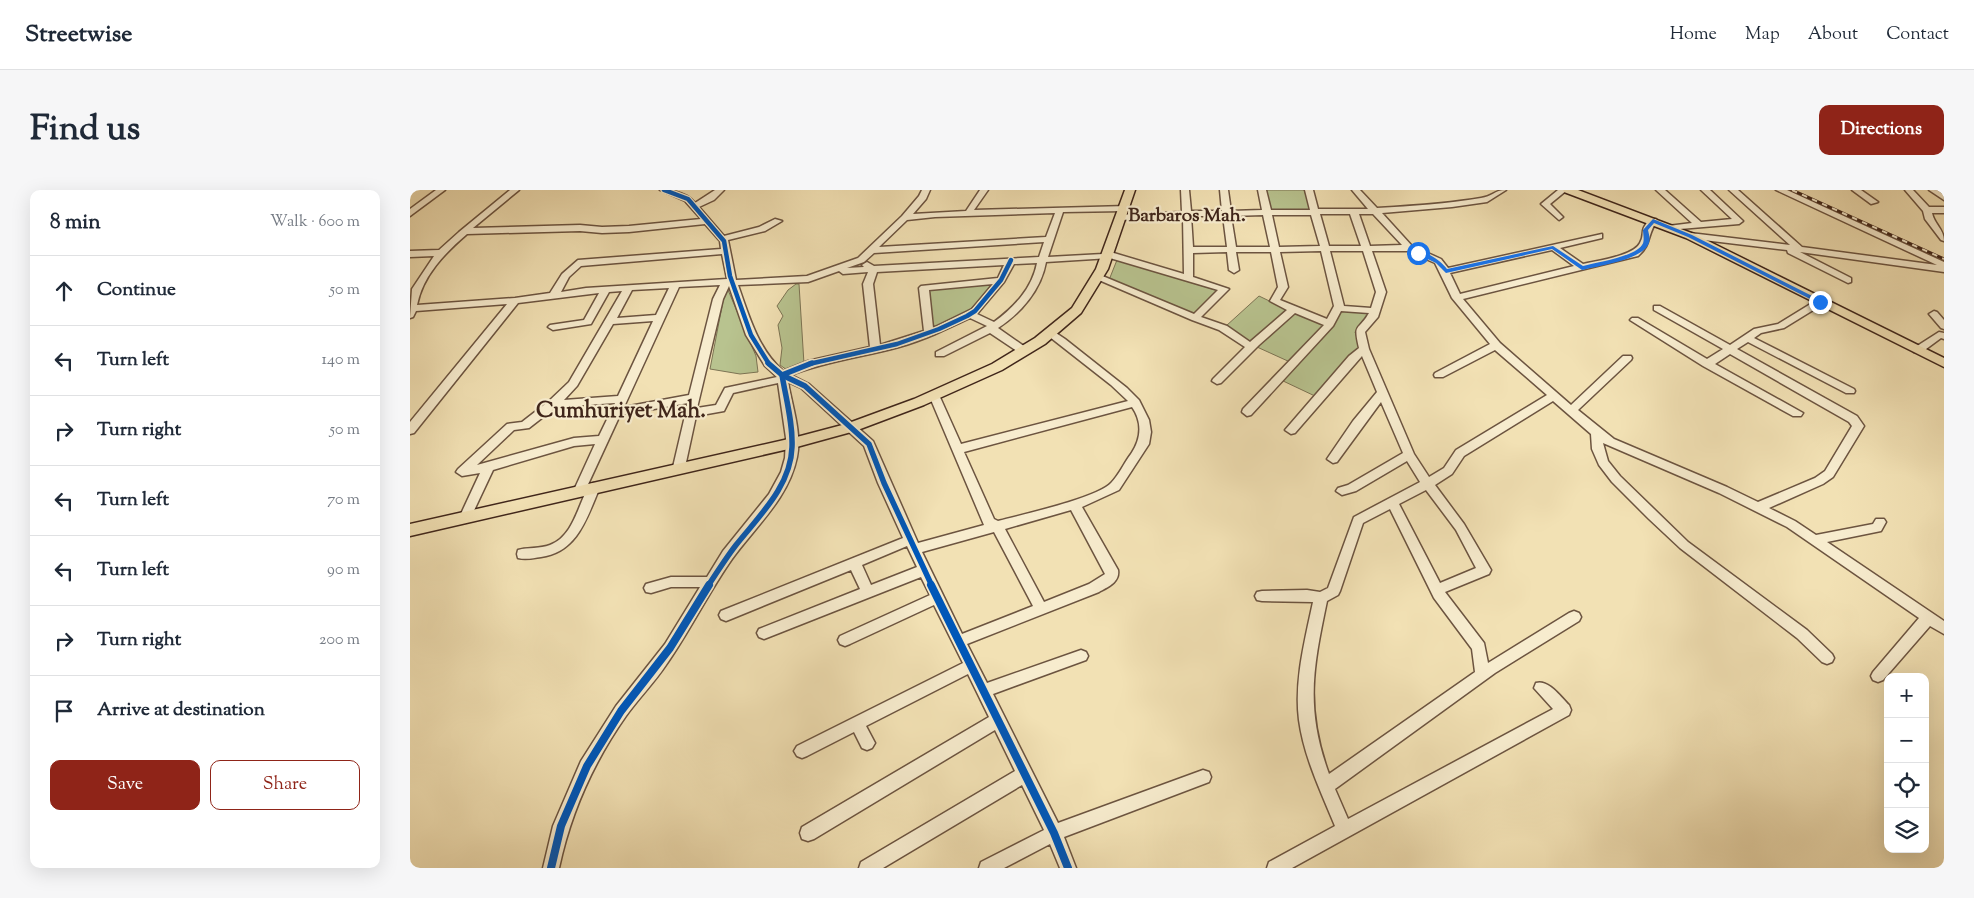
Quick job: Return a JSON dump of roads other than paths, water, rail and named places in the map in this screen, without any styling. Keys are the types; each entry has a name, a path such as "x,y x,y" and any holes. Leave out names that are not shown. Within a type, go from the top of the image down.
{"main road":[{"path":"410,530 587,488 793,443 850,428 934,395 997,367 1050,332 1077,310 1097,277 1107,255 1130,190"},
{"path":"1568,190 1690,236 1944,363"}],"street":[{"path":"410,213 441,190"},
{"path":"515,190 442,253 414,285 411,308 515,301 554,295 629,288 798,280 861,260 905,218 926,190"},
{"path":"664,190 688,199 708,221 724,245 729,282 752,335 769,364 782,377 805,386 869,444 884,484 937,598 1054,833 1068,868"},
{"path":"695,206 711,198 720,190"},
{"path":"968,213 984,190"},
{"path":"1185,190 1189,250 1188,279"},
{"path":"1224,190 1234,270"},
{"path":"1262,190 1282,287 1274,301 1330,324"},
{"path":"1247,412 1330,324 1339,306 1309,190"},
{"path":"1356,190 1374,212 1409,248 1438,262 1446,271 1457,298 1496,345 1596,433 1610,442 1759,507 1814,540 1944,628"},
{"path":"905,218 968,213 1060,210 1187,214 1374,212 1487,200 1502,190"},
{"path":"1559,217 1545,204 1563,190"},
{"path":"1660,190 1698,224"},
{"path":"1671,228 1739,221 1705,190"},
{"path":"1733,190 1799,249"},
{"path":"1780,190 1944,267"},
{"path":"1856,190 1874,202"},
{"path":"1909,190 1927,210 1929,219 1944,238"},
{"path":"1933,190 1944,198"},
{"path":"410,202 433,196"},
{"path":"940,354 971,341 993,328 1004,320 1027,295 1039,276 1043,258 1060,210"},
{"path":"1927,210 1944,210"},
{"path":"1354,212 1381,292 1374,317 1362,327 1360,332 1364,349 1409,455 1460,527 1484,570 1437,590"},
{"path":"466,231 580,228 611,230 708,221"},
{"path":"554,295 565,276 578,263 724,245 778,221"},
{"path":"1457,298 1635,254 1645,247 1647,241 1646,230 1653,221"},
{"path":"1446,271 1598,236"},
{"path":"1690,236 1944,267"},
{"path":"873,250 1050,239"},
{"path":"1553,247 1582,268"},
{"path":"1782,247 1848,280"},
{"path":"1189,250 1409,248"},
{"path":"410,254 442,253"},
{"path":"831,271 1107,255 1224,290 1195,318"},
{"path":"861,260 873,270"},
{"path":"690,413 720,408 729,390 782,377 812,363 897,344 970,314 1001,280 1011,260"},
{"path":"873,270 868,284 875,349"},
{"path":"1097,277 1223,328 1251,347"},
{"path":"929,332 924,288 1001,280"},
{"path":"679,468 690,413 718,298 729,282"},
{"path":"523,554 554,550 564,545 571,538 603,440 675,285"},
{"path":"603,440 574,442 488,467 462,472 511,427 525,425 553,404 573,384 629,288"},
{"path":"553,327 588,322 605,290"},
{"path":"410,430 515,301"},
{"path":"1707,364 1758,331 1781,326 1820,302"},
{"path":"1337,308 1376,311"},
{"path":"1657,308 1854,420 1858,426 1829,474 1819,481 1759,507"},
{"path":"1218,381 1251,347 1294,309"},
{"path":"970,314 992,325 993,328 1024,350"},
{"path":"1934,314 1944,326"},
{"path":"610,321 660,318"},
{"path":"1635,320 1707,364 1797,413"},
{"path":"726,615 854,563 912,544 998,526 1074,504 1108,492 1114,487 1143,444 1146,436 1142,415 1126,392 1050,332"},
{"path":"1918,350 1939,335 1944,336"},
{"path":"1747,338 1850,391"},
{"path":"1439,376 1496,345"},
{"path":"1291,430 1352,358 1364,349"},
{"path":"1570,410 1576,407 1627,358"},
{"path":"551,868 554,851 571,797 593,752 622,710 661,661 710,582 770,502 784,479 791,458 793,443 782,377"},
{"path":"1333,459 1357,424 1382,393"},
{"path":"934,395 989,522 998,526 1041,609"},
{"path":"1262,596 1307,595 1321,598 1333,591 1358,520 1438,478 1448,471 1460,453 1552,396"},
{"path":"553,404 622,398"},
{"path":"616,412 694,398"},
{"path":"959,449 1135,403"},
{"path":"1596,433 1598,449 1603,462 1616,479 1653,516 1684,545 1802,634 1827,658"},
{"path":"1342,491 1352,488 1409,455"},
{"path":"466,516 488,467"},
{"path":"1392,501 1437,590 1479,648 1482,674"},
{"path":"959,641 1094,588 1112,576 1112,570 1074,504"},
{"path":"1814,540 1877,528 1880,522"},
{"path":"854,563 868,592"},
{"path":"764,632 924,570"},
{"path":"651,588 671,582 710,582"},
{"path":"845,640 937,598"},
{"path":"1321,598 1308,659 1306,700 1309,736 1326,786 1345,830"},
{"path":"1326,786 1482,674 1574,617"},
{"path":"1878,676 1928,618"},
{"path":"984,691 1082,656"},
{"path":"802,751 971,666"},
{"path":"1275,868 1564,710 1542,688"},
{"path":"808,833 998,720"},
{"path":"857,723 867,743"},
{"path":"867,868 1025,774"},
{"path":"988,868 1054,833 1203,777"}],"railway":[{"path":"1792,190 1944,259"}],"district":[{"name":"Barbaros Mah.","path":"1187,214"},
{"name":"Cumhuriyet Mah.","path":"621,409"}]}
